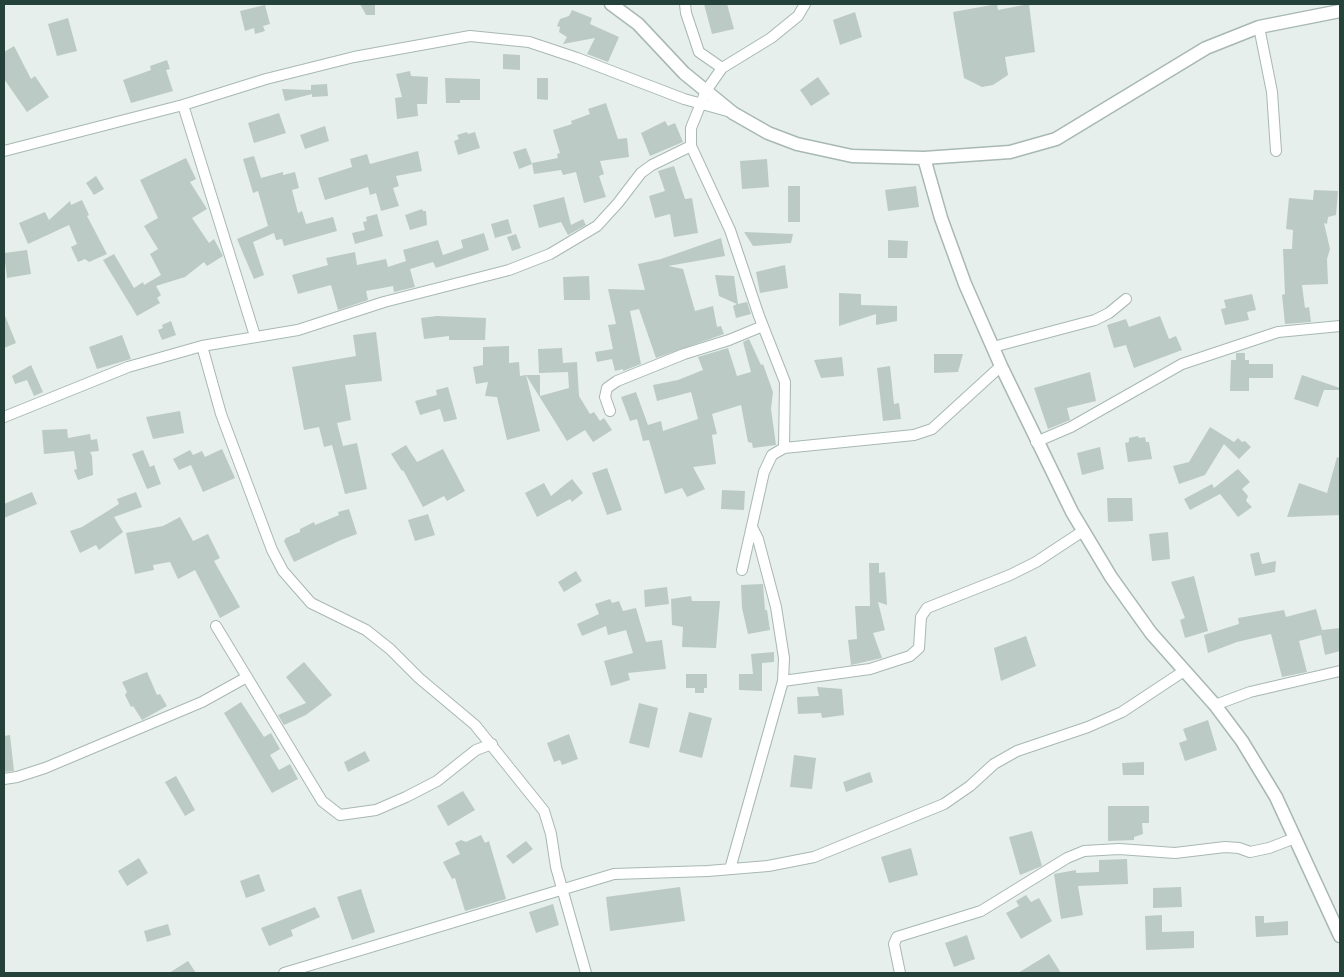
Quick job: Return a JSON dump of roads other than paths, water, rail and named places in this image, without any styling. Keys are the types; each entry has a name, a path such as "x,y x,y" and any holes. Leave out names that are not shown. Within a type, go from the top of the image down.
{"street":[{"path":"610,4 638,24 684,73 733,113 768,133 797,144 852,156 924,158 1010,152 1056,139 1206,48 1260,27 1340,11"},
{"path":"685,4 699,52 722,68"},
{"path":"784,448 785,382 763,326 730,230 691,146 692,128 706,90 722,68 771,38 798,16 805,4"},
{"path":"1260,27 1272,92 1276,151"},
{"path":"4,151 183,105 266,79 354,57 470,36 529,42 701,104 733,113"},
{"path":"183,105 255,336"},
{"path":"4,417 119,370 202,346 298,330 384,302 478,279 550,254 597,226 618,203 640,173 691,146"},
{"path":"924,158 941,218 992,347 1036,442 1083,531 1111,577 1145,625 1215,705 1242,741 1276,797 1340,936"},
{"path":"992,347 1096,320 1109,314 1126,299"},
{"path":"610,411 605,397 608,388 617,381 684,354 729,340 763,326"},
{"path":"1036,442 1071,428 1191,360 1278,332 1340,326"},
{"path":"202,346 221,414 272,550 284,571 311,603 348,620 390,649 419,678 475,725 544,811 562,890 586,973"},
{"path":"742,570 764,472 772,455 784,448 914,435 932,429 1001,366"},
{"path":"730,869 783,681 784,658 776,607 758,539 752,529"},
{"path":"783,681 870,669 910,656 919,648 921,617 926,608 1028,566 1083,531"},
{"path":"216,626 322,801 340,815 376,810 406,797 437,781 476,750 492,744"},
{"path":"284,973 313,969 614,874 768,866 814,857 944,804 970,786 994,764 1017,751 1088,727 1122,712 1184,671"},
{"path":"1215,705 1250,692 1340,671"},
{"path":"4,779 17,777 64,760 202,702 247,677"},
{"path":"900,973 894,944 897,937 981,911 1067,858 1084,851 1119,849 1175,853 1225,847 1239,848 1250,852 1269,848 1296,838"}]}
